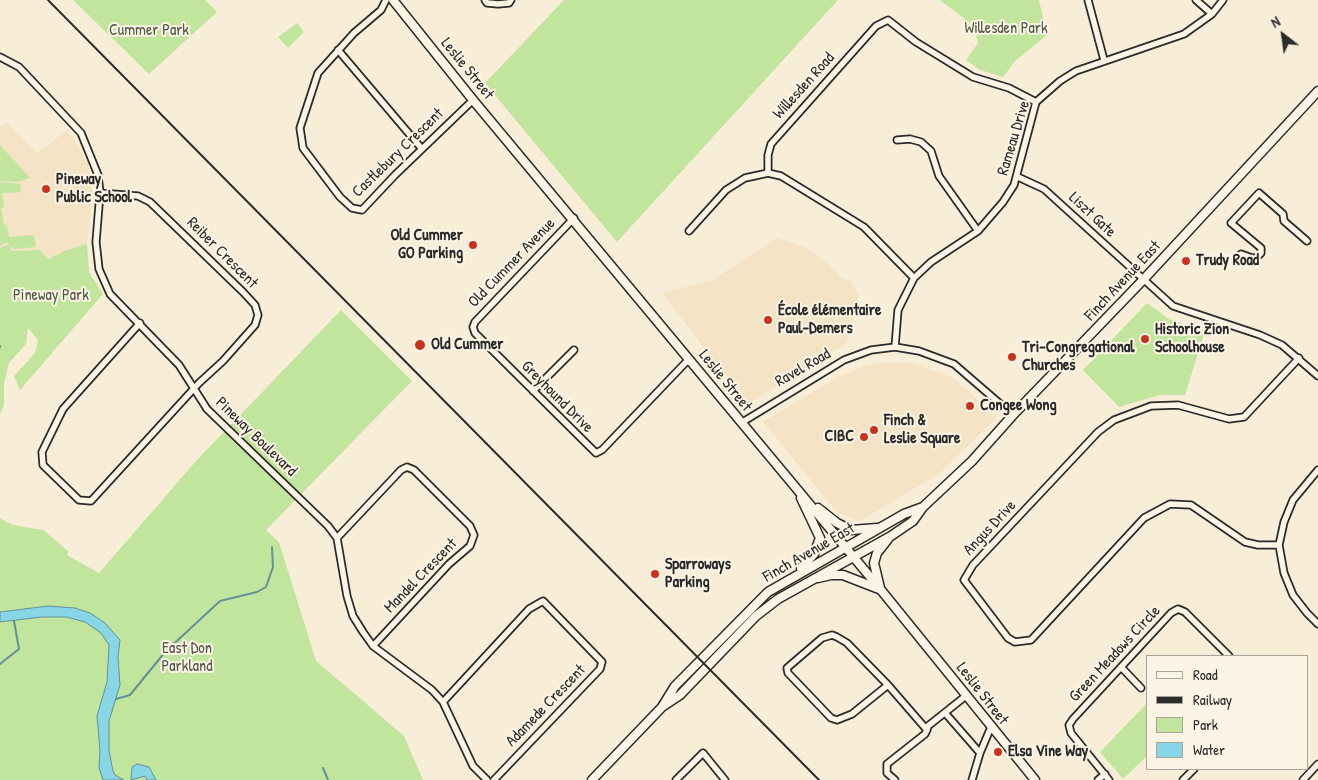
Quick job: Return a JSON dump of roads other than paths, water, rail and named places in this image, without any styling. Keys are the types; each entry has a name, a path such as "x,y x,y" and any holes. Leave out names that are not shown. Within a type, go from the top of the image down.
{"main road":[{"name":"Leslie Street","path":"393,0 473,100 574,218 740,423 796,487 881,590 1035,780"},
{"name":"Finch Avenue East","path":"662,707 680,695 756,616 778,599 802,583 891,536 913,521 923,508 972,461 1013,415 1143,280 1318,91"},
{"path":"791,577 814,554 820,538 796,487"},
{"path":"805,498 837,523 851,530 883,527"},
{"name":"Finch Avenue East","path":"592,780 662,707 675,686 757,602 791,577 904,514 923,508"},
{"path":"881,590 874,563 877,553 891,536"},
{"path":"802,583 824,576 838,575 881,590"}],"street":[{"name":"Castlebury Crescent","path":"386,0 381,10 338,50 318,73 300,128 303,148 340,197 352,208 362,210 473,100"},
{"path":"485,0 488,3 498,4 508,3 511,0"},
{"path":"1088,0 1104,60"},
{"path":"1196,0 1212,14"},
{"name":"Rameau Drive","path":"895,347 898,310 914,278 931,262 978,231 1003,202 1018,177 1025,137 1036,102 1068,76 1104,60 1184,34 1212,14 1223,0"},
{"name":"Willesden Road","path":"768,173 768,155 771,144 876,26 888,20 916,42 973,77 1009,88 1036,102"},
{"path":"338,50 422,149"},
{"name":"Pineway Boulevard","path":"0,57 19,67 81,133 98,175 100,193 96,242 99,269 110,294 180,365 206,409 301,499 338,538"},
{"path":"897,140 910,139 921,142 931,151 939,176 978,231"},
{"path":"689,231 726,190 745,178 768,173 781,176 864,227 914,278"},
{"name":"Liszt Gate","path":"1018,177 1044,189 1143,280"},
{"name":"Reiber Crescent","path":"100,193 138,196 150,202 255,305 258,315 254,325 91,501 79,500 43,465 42,452 62,409 140,323"},
{"path":"1240,254 1255,259 1261,253 1261,248 1231,223 1259,193 1283,214 1284,221 1307,241"},
{"name":"Old Cummer Avenue","path":"473,328 481,315 574,218"},
{"path":"1143,280 1173,306 1260,335 1282,345 1318,376"},
{"name":"Greyhound Drive","path":"473,328 475,333 596,452 602,450 689,359"},
{"name":"Ravel Road","path":"740,423 844,360 871,350 895,347 919,351 954,364 1013,415"},
{"path":"533,391 574,350"},
{"name":"Angus Drive","path":"1279,545 1258,545 1245,542 1191,505 1170,504 1164,506 1144,518 1031,640 1015,642 1008,638 964,580 973,565 1098,432 1114,420 1151,406 1178,405 1229,419 1244,418 1299,358"},
{"name":"Mandel Crescent","path":"338,538 401,470 407,467 414,470 470,526 474,535 470,546 449,564 373,646"},
{"path":"1318,470 1293,500 1284,522 1279,545 1284,572 1293,595 1306,613 1318,624"},
{"path":"338,538 347,596 353,616 373,646 432,690 443,702 473,766 487,780"},
{"name":"Adamede Crescent","path":"443,702 529,609 543,601 602,662 600,669 494,780"},
{"name":"Green Meadows Circle","path":"1109,780 1071,733 1069,726 1171,613 1178,609 1184,612 1228,655"},
{"path":"888,685 852,714 837,720 831,718 788,673 788,668 822,638 832,635 847,643 888,685 927,730"},
{"path":"1121,667 1141,688"},
{"path":"895,780 887,773 887,764 926,734 928,726 946,714 967,695"},
{"path":"946,714 980,753"},
{"path":"972,780 980,753 991,727"},
{"path":"676,780 703,753 725,780"},
{"path":"1303,780 1318,764"},
{"path":"1183,780 1193,770"},
{"path":"1098,780 1105,774"}],"water":[{"path":"48,606 75,608 90,613 105,623 120,640 118,657 120,685 109,721 109,751 115,775 124,780 103,780 99,768 100,750 97,716 107,682 109,645 101,633 85,622 66,617 42,617 0,622 0,612"},
{"path":"137,764 149,767 156,780 147,780 145,776 131,780 132,767"}],"waterway":[{"path":"116,699 130,695 165,652 220,601 257,592 266,587 273,567 272,547"},
{"path":"0,664 19,649 14,621"},
{"path":"323,768 328,780"}],"railway":[{"path":"48,0 819,780"}],"place":[{"name":"Pineway Public School","path":"46,189"},
{"name":"Old Cummer GO Parking","path":"473,245"},
{"name":"Trudy Road","path":"1186,261"},
{"name":"École élémentaire Paul-Demers","path":"768,320"},
{"name":"Historic Zion Schoolhouse","path":"1145,339"},
{"name":"Old Cummer","path":"420,345"},
{"name":"Tri-Congregational Churches","path":"1012,357"},
{"name":"Congee Wong","path":"970,406"},
{"name":"Finch & Leslie Square","path":"874,430"},
{"name":"CIBC","path":"864,437"},
{"name":"Sparroways Parking","path":"655,574"},
{"name":"Elsa Vine Way","path":"998,752"}],"park label":[{"name":"Willesden Park","path":"1006,29"},
{"name":"Cummer Park","path":"149,31"},
{"name":"Pineway Park","path":"51,296"},
{"name":"East Don Parkland","path":"187,658"}]}
